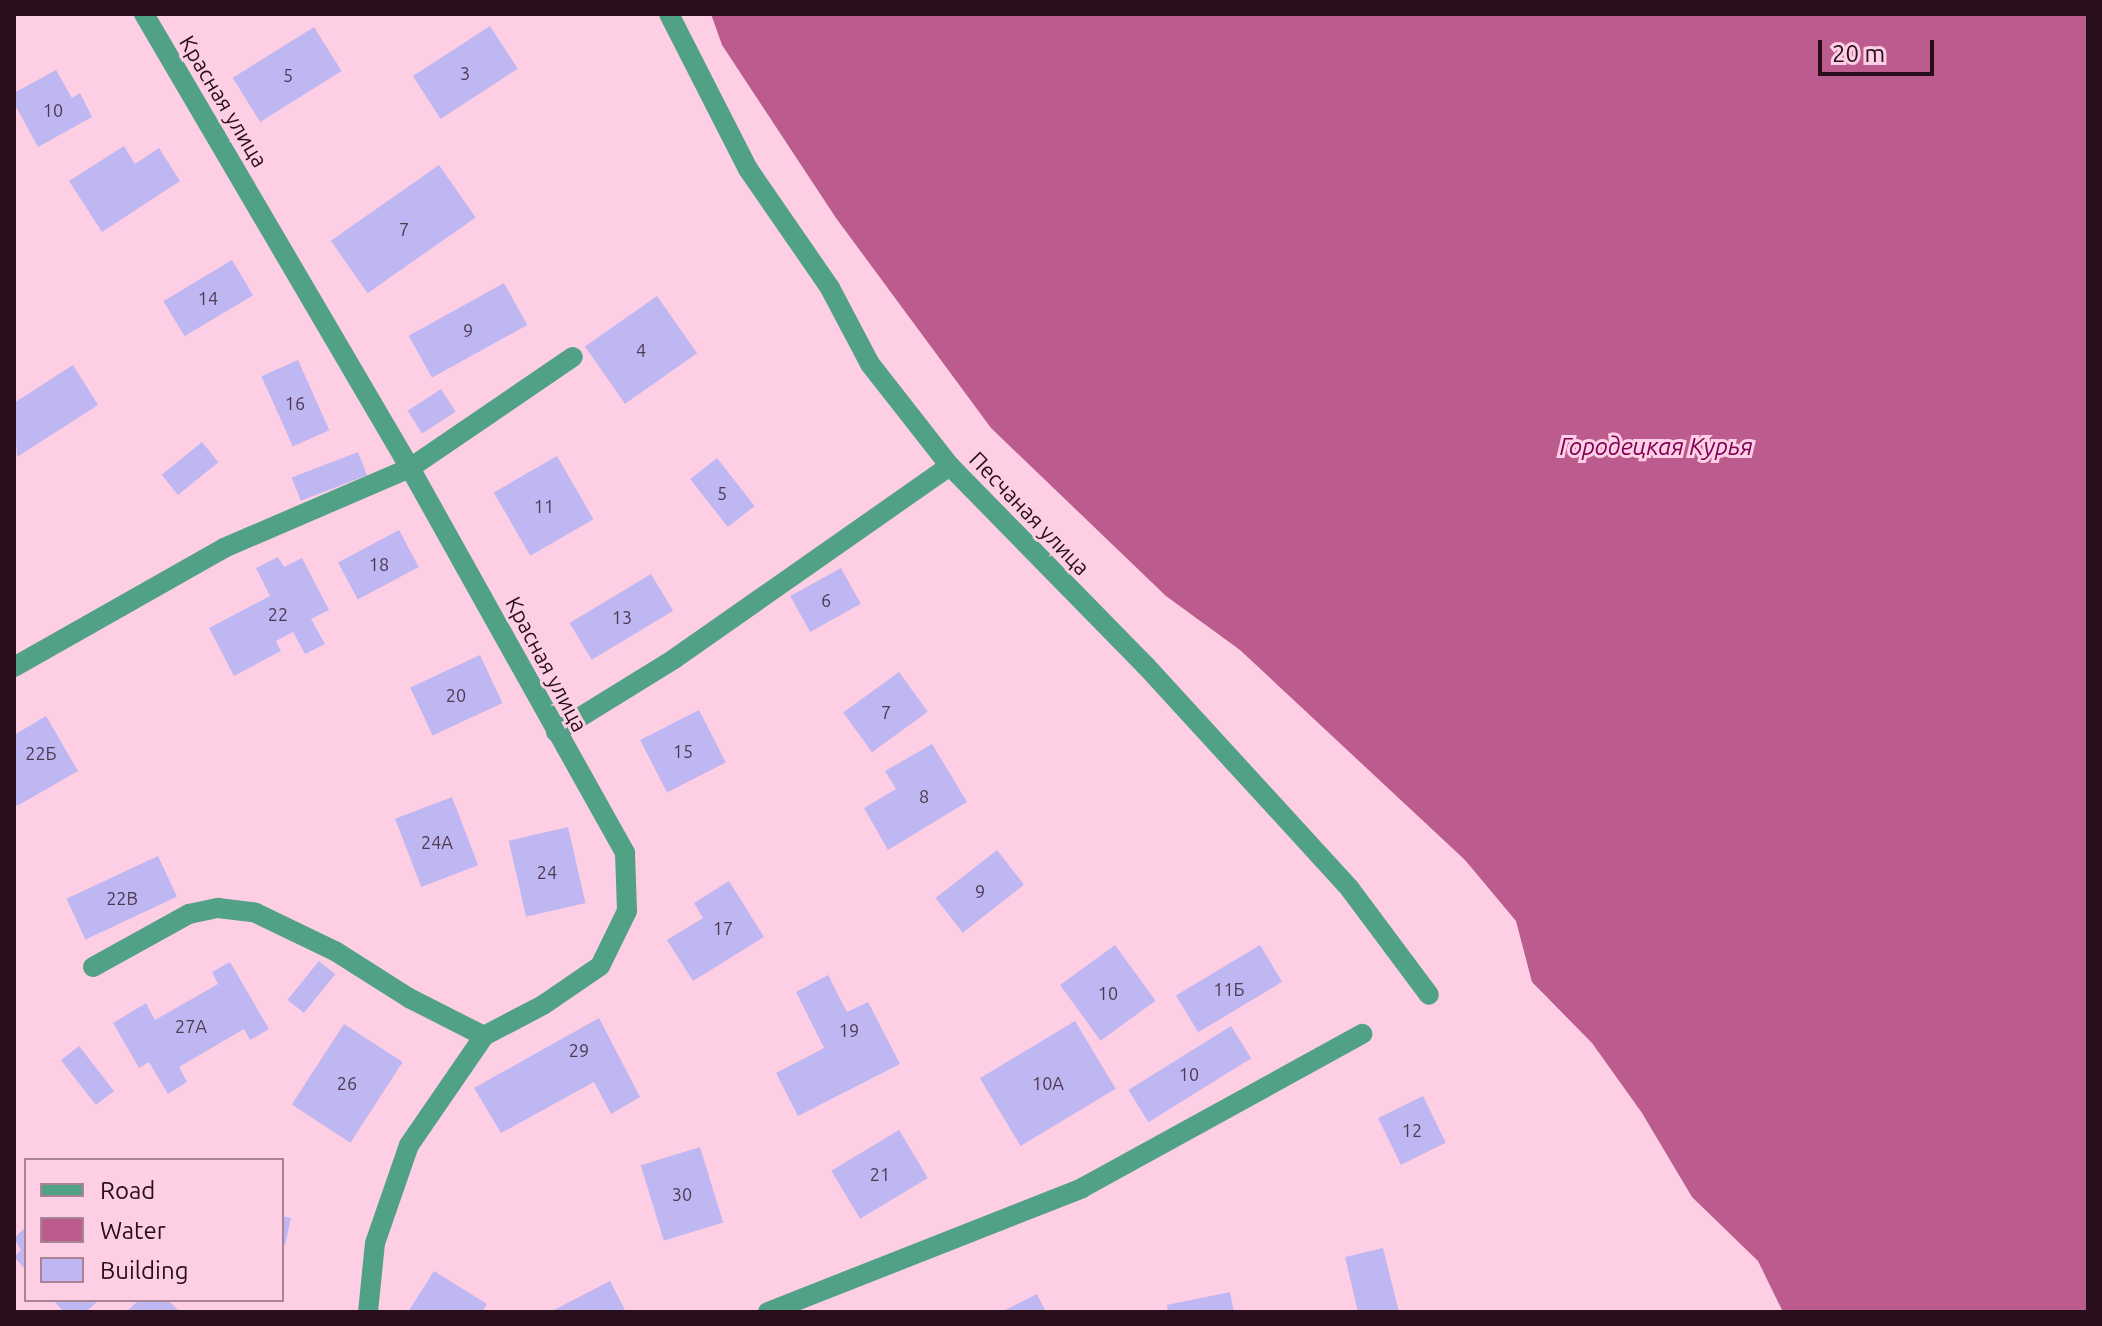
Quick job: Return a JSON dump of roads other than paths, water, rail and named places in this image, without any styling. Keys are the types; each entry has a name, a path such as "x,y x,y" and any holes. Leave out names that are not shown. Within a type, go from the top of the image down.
{"street":[{"name":"Красная улица","path":"144,14 410,468 625,853 627,911 600,966 543,1005 484,1036 409,1145 375,1243 367,1308"},
{"name":"Песчаная улица","path":"669,14 748,169 830,288 870,364 950,466 1146,666 1350,889 1429,995"},
{"path":"14,667 224,548 410,468 573,357"},
{"path":"556,732 674,659 950,466"},
{"path":"93,967 189,914 218,908 256,913 335,951 409,998 484,1036"},
{"path":"768,1312 1082,1188 1362,1034"}],"water":[{"name":"Городецкая Курья","path":"711,14 2088,14 2088,1312 1783,1312 1758,1261 1692,1197 1642,1113 1592,1043 1532,982 1516,921 1465,860 1240,650 1166,596 991,428 836,218 722,45"}]}
